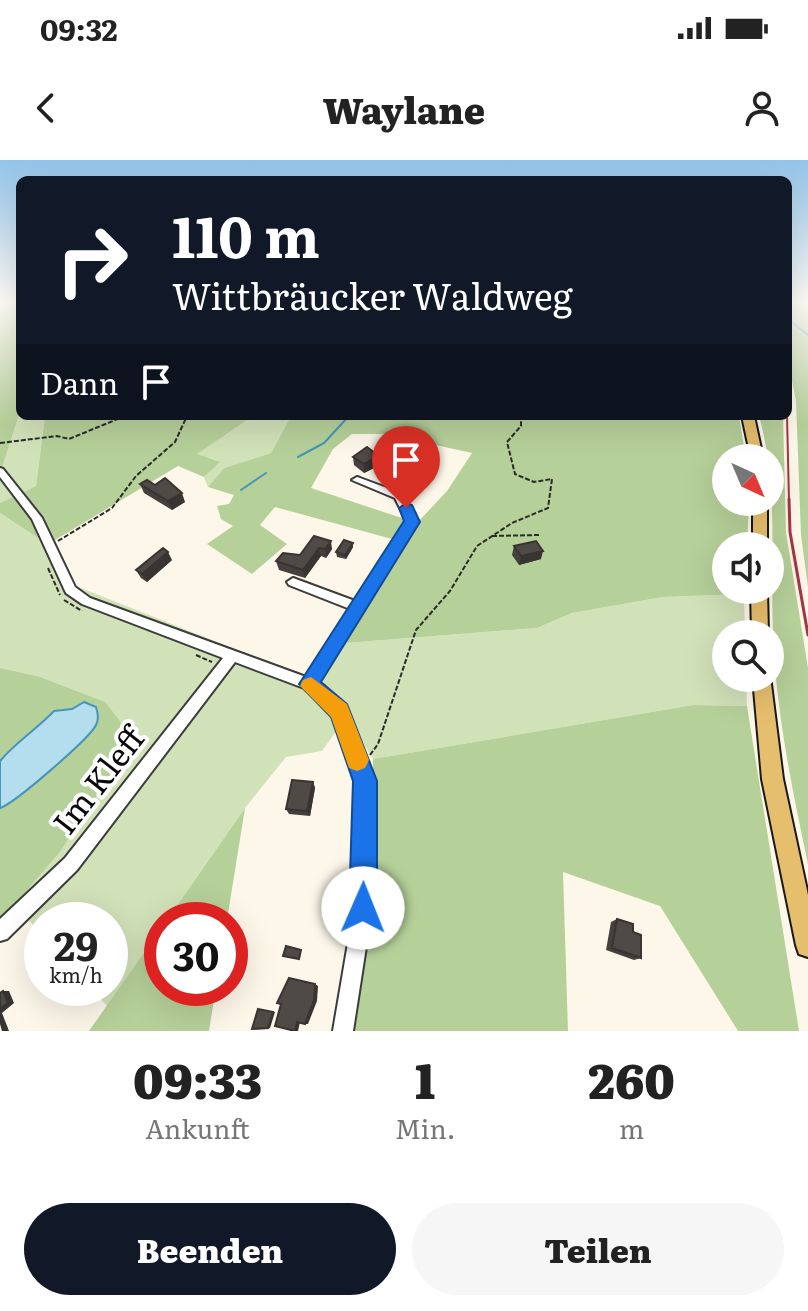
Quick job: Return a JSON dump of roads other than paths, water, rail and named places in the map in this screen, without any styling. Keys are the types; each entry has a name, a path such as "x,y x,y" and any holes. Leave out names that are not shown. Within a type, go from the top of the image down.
{"main road":[{"path":"749,420 754,444"},
{"path":"762,692 787,856 808,945"}],"street":[{"path":"0,471 37,518 70,590 86,601 309,684 339,711 365,781 363,908 343,1031"},
{"path":"309,684 412,522 399,496 357,480"},
{"path":"293,582 359,608"},
{"name":"Im Kleff","path":"0,932 71,864 232,656"}],"water":[{"path":"84,702 96,707 98,719 91,732 35,783 0,808 0,761 54,711 72,709"}],"waterway":[{"path":"298,457 324,443 345,420"},
{"path":"241,490 266,473"}],"railway":[{"path":"787,420 789,501"},
{"path":"789,499 790,532 808,635"}]}
